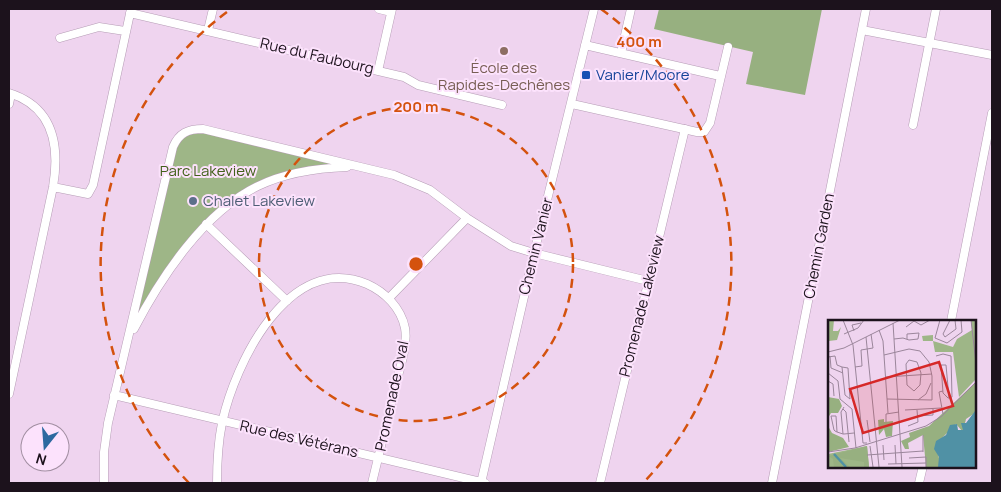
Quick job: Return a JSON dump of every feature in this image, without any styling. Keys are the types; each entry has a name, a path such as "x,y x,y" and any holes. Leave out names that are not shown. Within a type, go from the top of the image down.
{"street":[{"path":"208,30 213,9"},
{"path":"378,71 392,10 379,9"},
{"name":"Chemin Vanier","path":"482,483 534,254 594,9"},
{"path":"621,53 631,9"},
{"name":"Chemin Garden","path":"772,483 866,9"},
{"path":"913,125 936,9"},
{"path":"52,187 88,194 93,185 130,11"},
{"name":"Rue du Faubourg","path":"130,11 409,78 418,84 502,105"},
{"path":"60,38 99,27 125,31"},
{"path":"862,30 992,55"},
{"path":"585,45 720,76"},
{"path":"572,104 704,132 709,127 728,47"},
{"path":"9,104 10,94 23,99 44,116 49,125 55,158 55,172 9,394"},
{"path":"951,320 992,113"},
{"path":"104,483 104,452 114,396 130,337 173,147 180,135 185,131 202,129 394,175 430,190 467,218 511,246 534,254 648,281"},
{"name":"Promenade Lakeview","path":"600,483 685,129"},
{"path":"130,337 140,316 175,263 206,224 248,191 275,179 317,170 359,166"},
{"path":"389,298 467,218"},
{"path":"206,224 286,301"},
{"name":"Promenade Oval","path":"217,483 222,421 236,378 257,338 286,301 301,290 313,283 328,278 343,278 358,280 374,287 389,298 396,306 405,329 403,353 372,483"},
{"name":"Rue des Vétérans","path":"114,396 482,483"},
{"path":"919,483 923,467"}],"green space":[{"path":"659,9 822,9 805,95 746,84 753,52 654,29"},
{"name":"Parc Lakeview","path":"194,129 359,166 317,169 248,191 189,245 130,337 173,147"}],"place":[{"name":"École des Rapides-Dechênes","path":"504,51"},
{"name":"Vanier/Moore","path":"586,75"},
{"name":"Chalet Lakeview","path":"193,201"}]}
